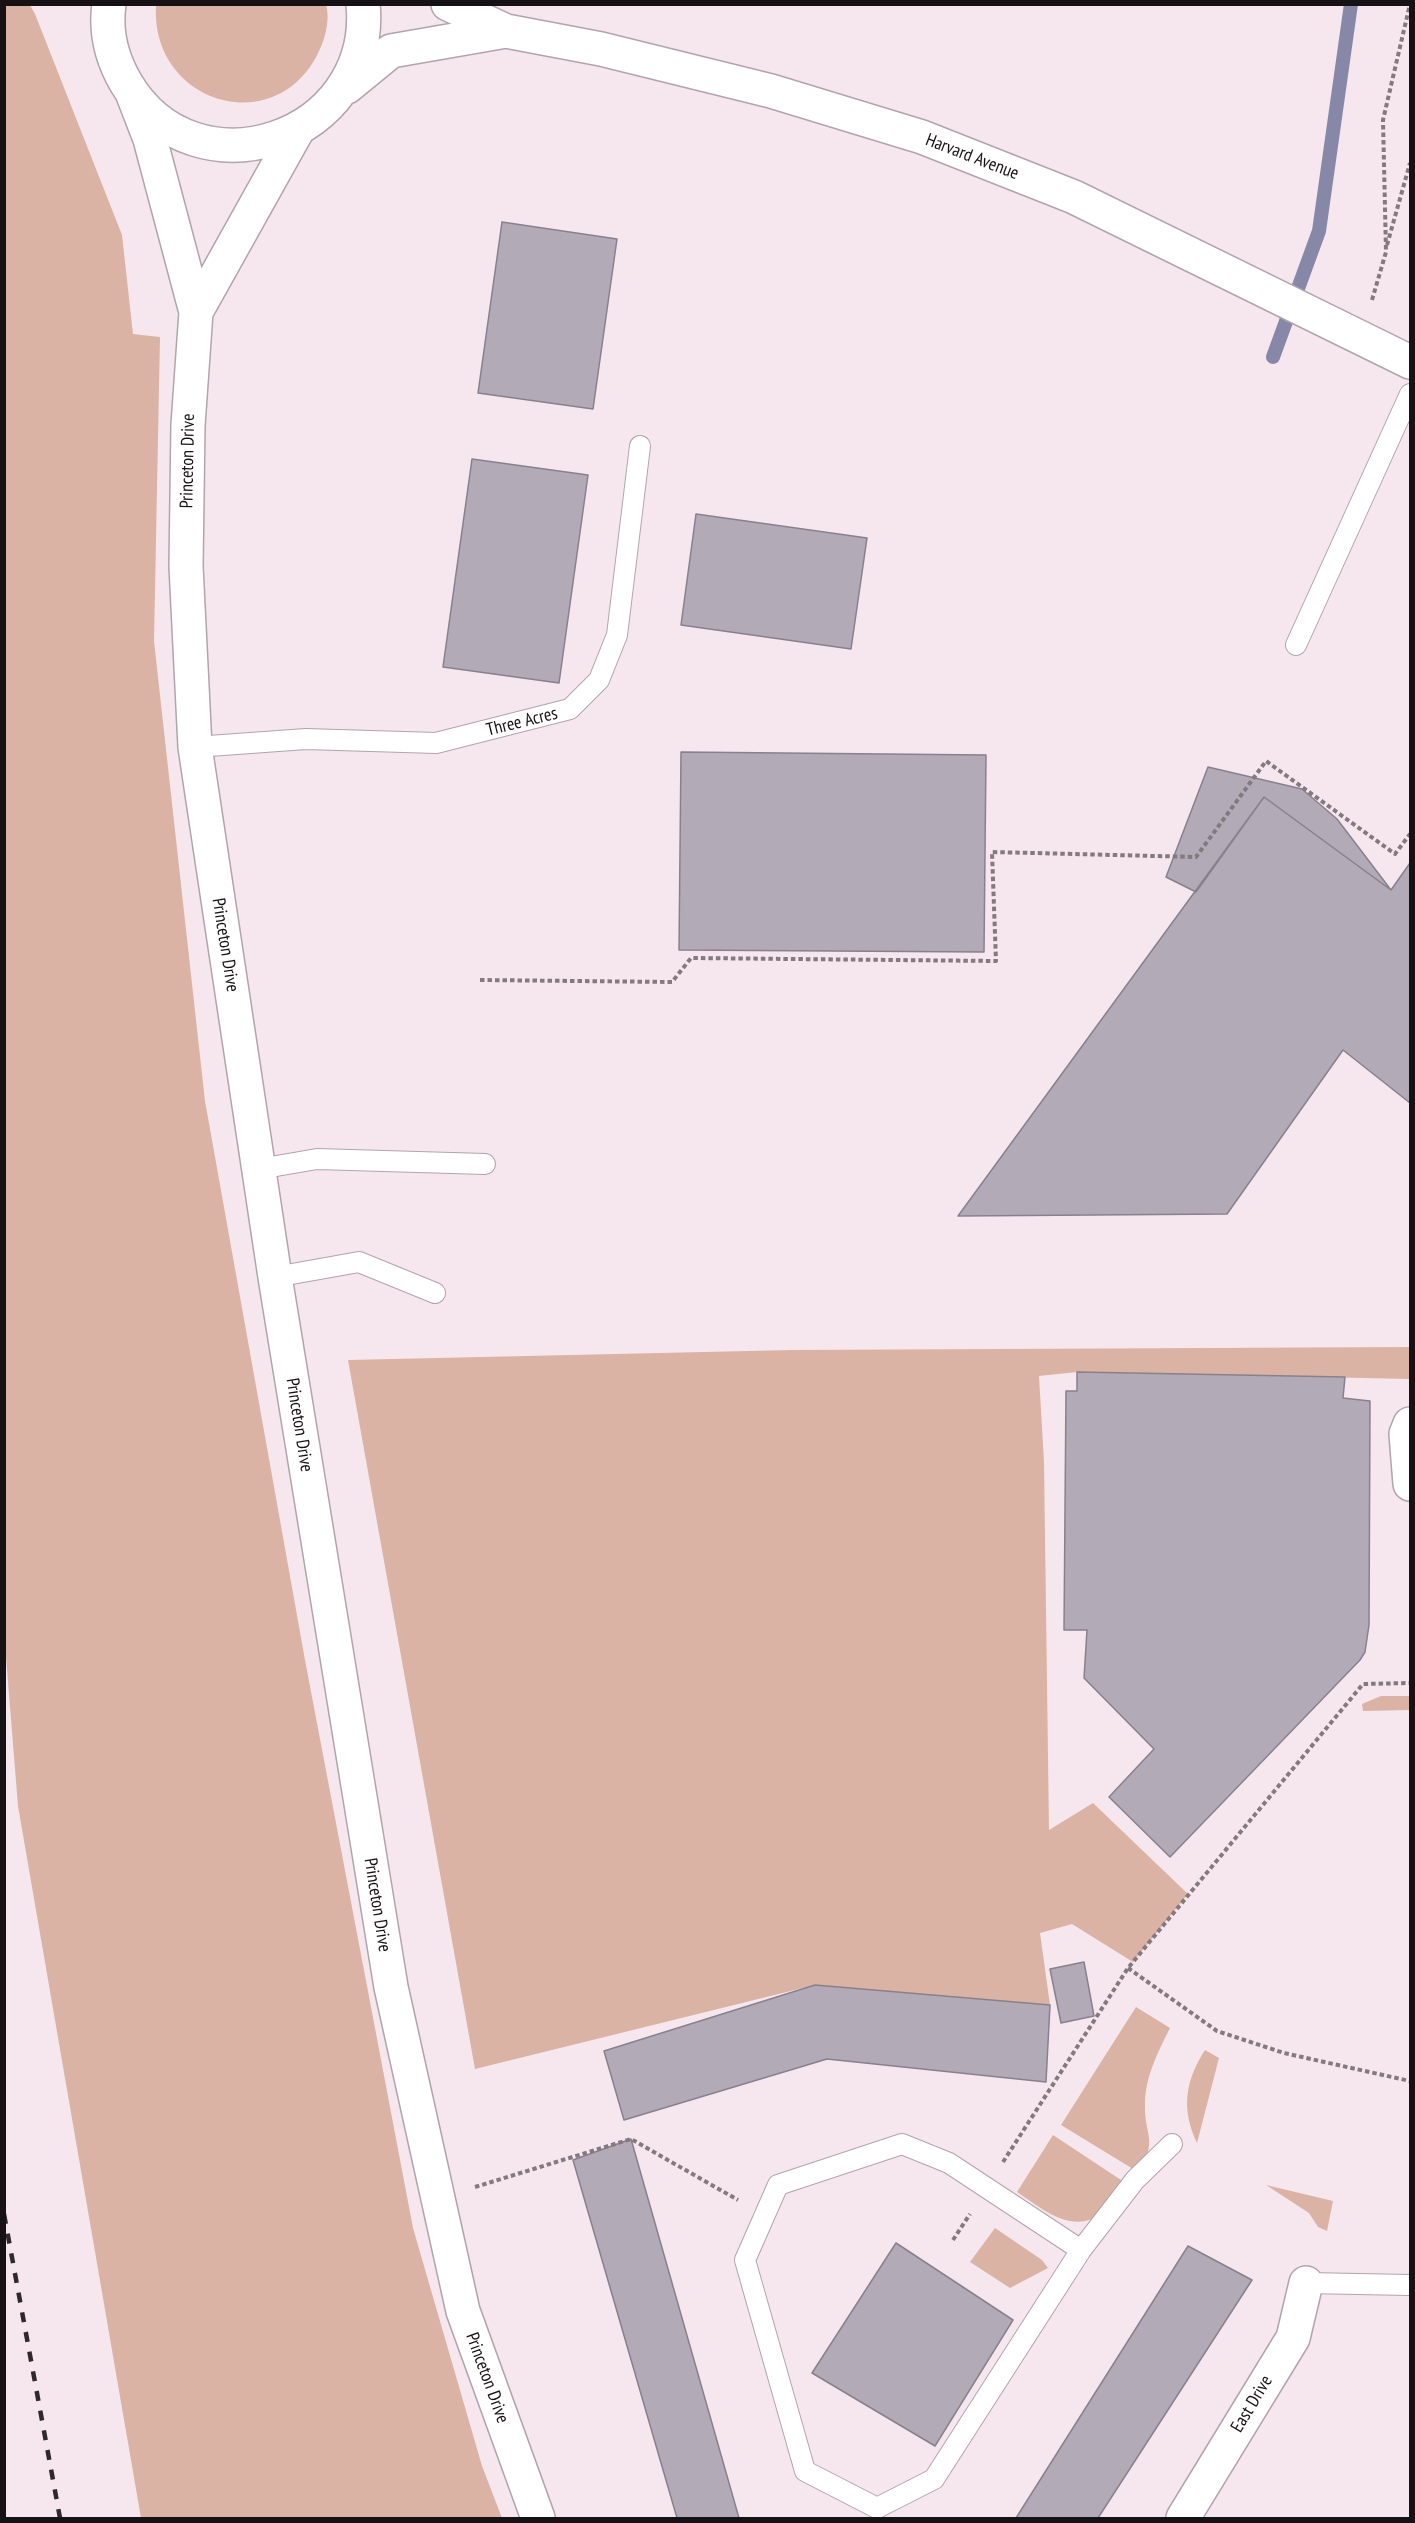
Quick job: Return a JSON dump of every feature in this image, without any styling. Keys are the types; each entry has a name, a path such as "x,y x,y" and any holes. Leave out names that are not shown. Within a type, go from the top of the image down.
{"street":[{"path":"104,9 110,45 119,71 133,96 160,121 191,138 227,146 263,143 297,131 322,114 342,91 358,58 365,22 363,4"},
{"name":"Harvard Avenue","path":"447,4 506,31 601,49 771,91 922,137 1074,197 1410,362"},
{"name":"Harvard Avenue","path":"342,91 392,51 506,31"},
{"name":"Princeton Drive","path":"133,96 150,139 196,312 188,425 186,566 195,747 275,1277 391,1987 463,2311 538,2518"},
{"name":"Princeton Drive","path":"196,312 297,131"},
{"path":"1410,1424 1406,1434 1410,1484"},
{"name":"East Drive","path":"1183,2518 1293,2338 1306,2283"}],"lane":[{"path":"1296,645 1410,394"},
{"name":"Three Acres","path":"195,747 306,739 436,743 570,710 598,680 617,634 640,446"},
{"path":"259,1169 317,1159 485,1164"},
{"path":"275,1277 359,1262 435,1293"},
{"path":"1082,2250 949,2163 902,2144 778,2185 745,2260 805,2470 876,2508 934,2479 1082,2250 1135,2180 1172,2144"},
{"path":"1306,2283 1410,2285"}],"path":[{"path":"1386,252 1383,120 1410,4"},
{"path":"1339,328 1371,304 1410,166"},
{"path":"480,980 672,982 691,958 996,961 992,852 1196,857 1266,761 1395,854 1410,834"},
{"path":"953,2240 1128,1968 1363,1684 1410,1683"},
{"path":"1128,1968 1216,2031 1284,2053 1410,2081"},
{"path":"438,2199 631,2139 764,2216"}],"shaded area":[{"path":"326,4 327,27 324,38 320,49 301,78 276,95 249,102 220,99 194,87 173,67 160,39 156,5"},
{"path":"4,5 30,5 35,14 122,235 133,334 160,337 154,641 205,1101 305,1660 413,2228 482,2466 502,2518 141,2518 18,1806 5,1645"},
{"path":"1410,1347 1410,1379 1077,1372 1039,1376 1044,1462 1049,1830 1093,1803 1188,1894 1133,1962 1072,1924 1040,1933 1050,2005 815,1985 475,2069 348,1360 793,1350"},
{"path":"1381,1696 1410,1696 1410,1710 1363,1711 1362,1704"},
{"path":"1136,2007 1170,2028 1147,2084 1145,2115 1149,2145 1138,2172 1061,2125"},
{"path":"1205,2050 1219,2058 1197,2143 1189,2118 1188,2095 1193,2073"},
{"path":"1053,2135 1124,2182 1105,2210 1091,2219 1080,2222 1058,2217 1017,2192"},
{"path":"1266,2185 1333,2201 1327,2231 1318,2227 1309,2213"},
{"path":"995,2228 1042,2260 1048,2268 1010,2288 970,2262"}],"building":[{"path":"502,222 617,239 593,409 478,393"},
{"path":"472,459 588,475 559,683 443,667"},
{"path":"696,514 867,538 851,649 681,625"},
{"path":"681,752 986,755 984,952 679,950"},
{"path":"1208,767 1302,789 1337,819 1391,890 1264,797 1196,892 1166,877"},
{"path":"1264,797 1391,890 1410,863 1410,1103 1343,1050 1227,1214 958,1216"},
{"path":"1077,1372 1345,1377 1343,1398 1370,1401 1369,1625 1365,1652 1360,1660 1170,1857 1109,1797 1154,1749 1084,1678 1087,1630 1064,1630 1066,1391 1077,1391"},
{"path":"1084,1962 1094,2016 1061,2023 1050,1969"},
{"path":"815,1985 1050,2005 1046,2082 827,2059 624,2120 604,2051"},
{"path":"631,2139 739,2518 677,2518 573,2160"},
{"path":"896,2243 1013,2320 935,2446 812,2373"},
{"path":"1188,2246 1252,2280 1098,2518 1016,2518"}],"waterway":[{"path":"1273,357 1319,231 1351,4"}],"railway":[{"path":"4,2214 60,2518"}]}
